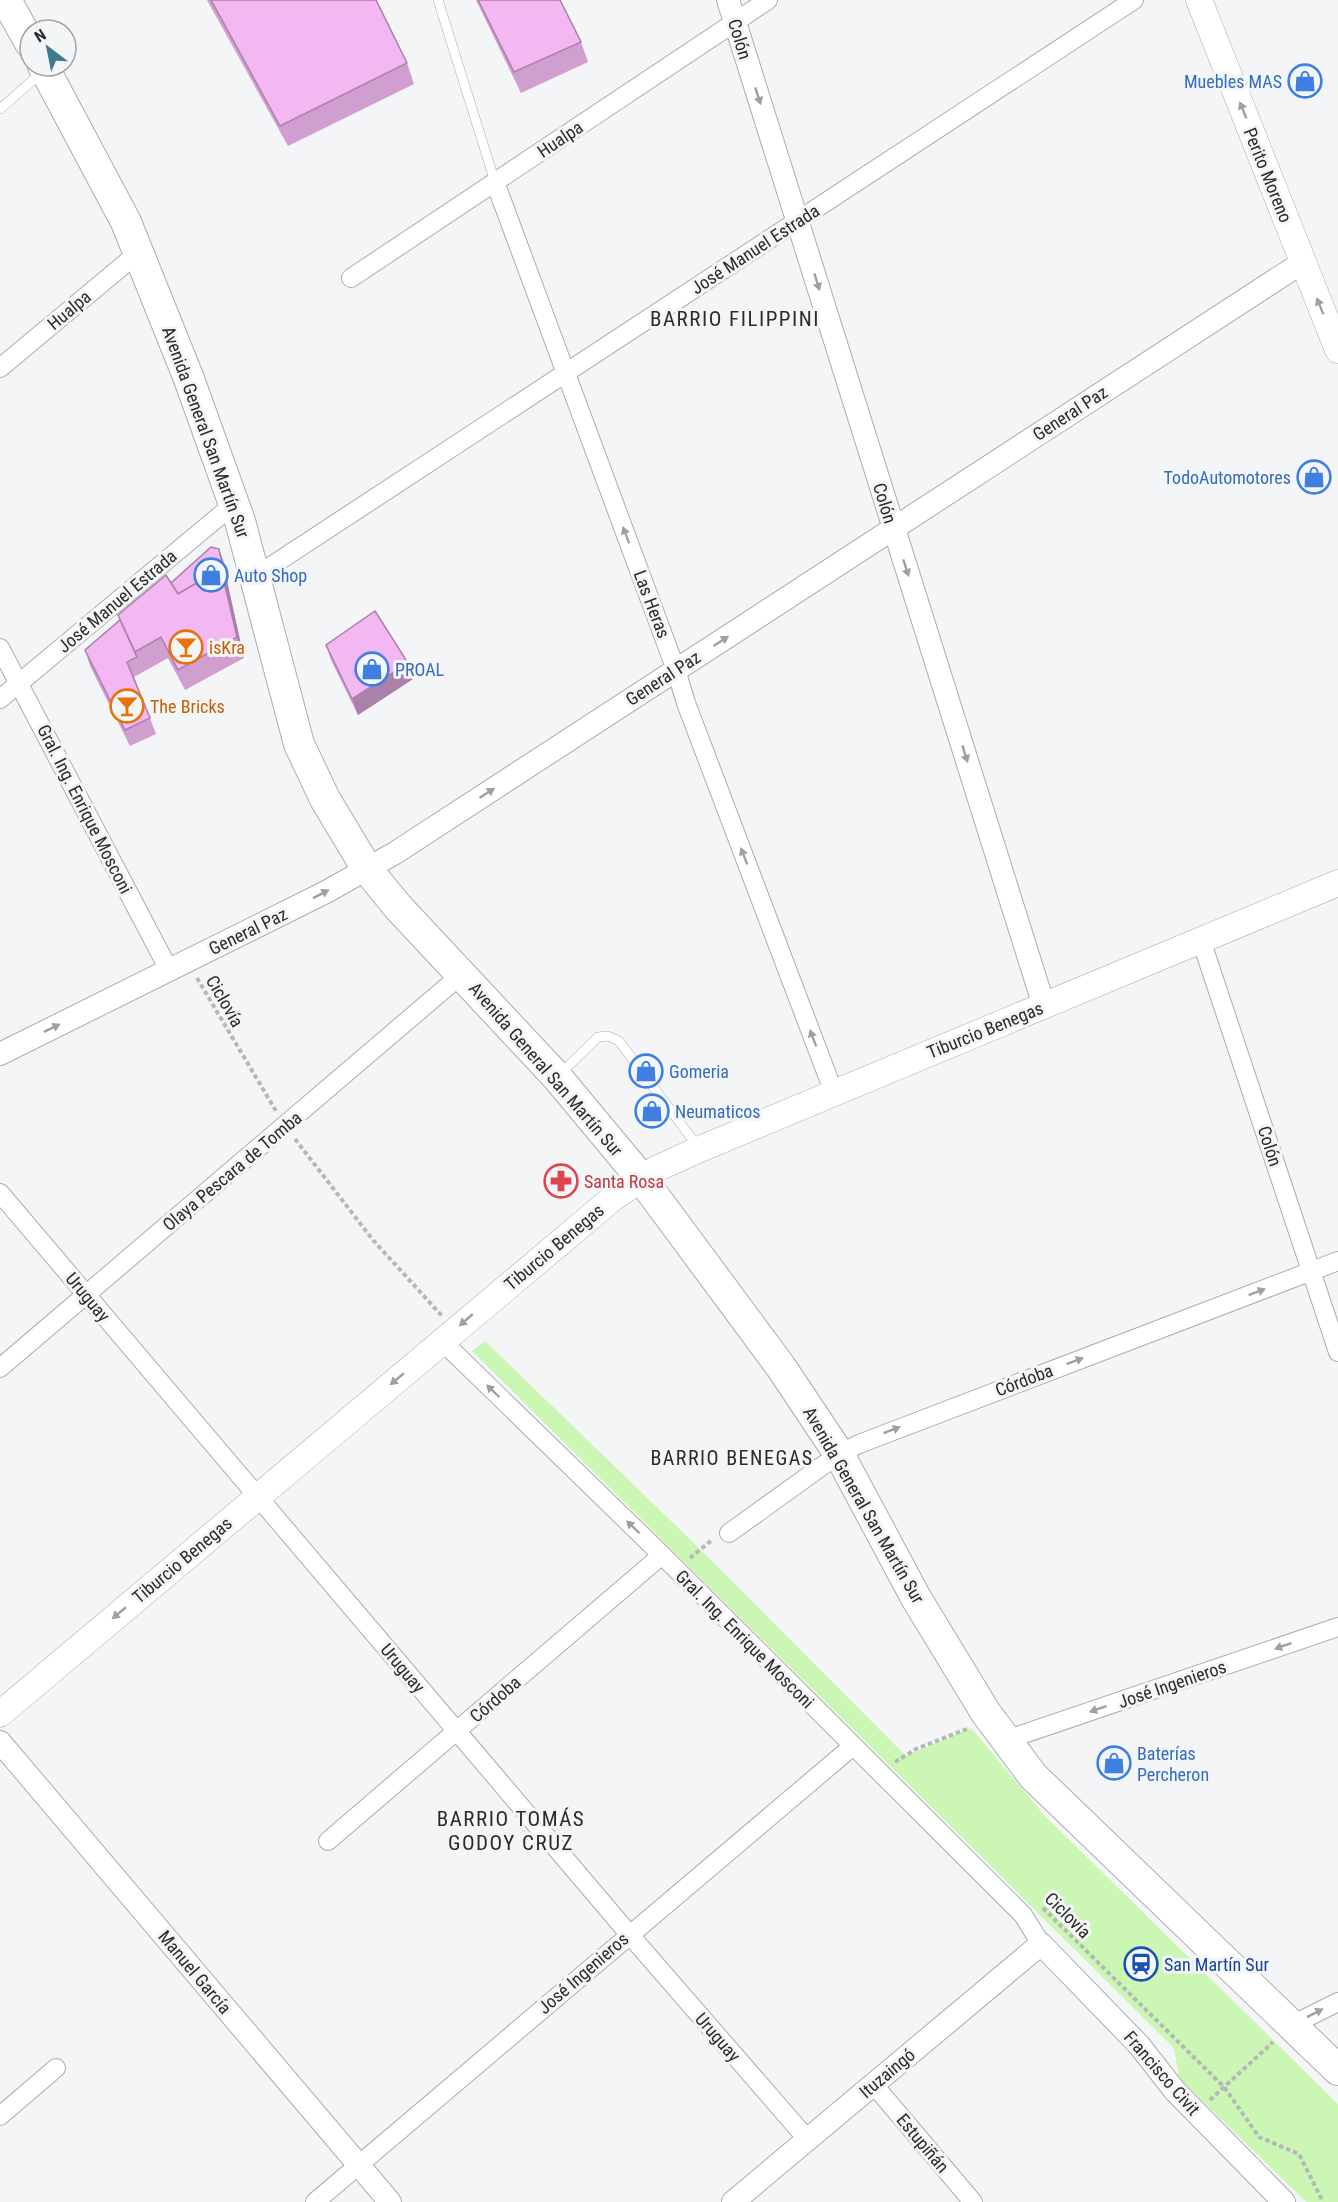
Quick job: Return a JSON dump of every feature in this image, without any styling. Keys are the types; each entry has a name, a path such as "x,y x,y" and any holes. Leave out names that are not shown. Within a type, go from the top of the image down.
{"main road":[{"path":"6,0 18,22"},
{"name":"Perito Moreno","path":"1199,0 1338,350"},
{"name":"Avenida General San Martín Sur","path":"49,78 139,252 235,503 299,744 325,800 367,869 398,907 557,1077 641,1178 730,1295 839,1454 916,1598 986,1713 1033,1776 1338,2070"},
{"name":"Tiburcio Benegas","path":"0,1714 448,1336 641,1178 700,1149 1338,883"}],"street":[{"name":"Colón","path":"728,0 1044,1006"},
{"name":"Hualpa","path":"351,278 768,0"},
{"name":"José Manuel Estrada","path":"256,576 1134,0"},
{"name":"Las Heras","path":"495,183 564,374 676,670 686,704 834,1093"},
{"name":"Hualpa","path":"0,368 139,252"},
{"name":"General Paz","path":"0,1054 367,869 1303,262"},
{"name":"José Manuel Estrada","path":"0,699 235,503"},
{"name":"Gral. Ing. Enrique Mosconi","path":"0,648 177,966"},
{"name":"Colón","path":"1201,940 1338,1352"},
{"name":"Olaya Pescara de Tomba","path":"0,1368 462,974"},
{"name":"Uruguay","path":"0,1193 629,1934 808,2140"},
{"name":"Córdoba","path":"729,1533 839,1454 882,1434 1338,1261"},
{"name":"Gral. Ing. Enrique Mosconi","path":"448,1336 662,1555 1023,1915 1041,1944"},
{"name":"Córdoba","path":"328,1841 662,1555"},
{"name":"José Ingenieros","path":"1006,1740 1338,1628"},
{"name":"Manuel García","path":"0,1742 390,2202"},
{"name":"José Ingenieros","path":"315,2202 853,1746"},
{"name":"Ituzaingó","path":"734,2202 1041,1944"},
{"name":"Francisco Civit","path":"1041,1944 1139,2045 1175,2091 1284,2202"},
{"path":"1292,2025 1338,2002"},
{"path":"0,2116 56,2068"},
{"name":"Estupiñán","path":"873,2085 973,2202"}],"lane":[{"path":"438,0 495,183"},
{"path":"0,109 33,78"},
{"path":"557,1077 598,1037 608,1036 619,1041 700,1149"}],"path":[{"name":"Ciclovía","path":"177,966 286,1126 448,1336"},
{"path":"689,1560 722,1532 729,1533"},
{"path":"901,1772 892,1763 916,1749 970,1728"},
{"name":"Ciclovía","path":"1036,1901 1224,2087 1259,2138 1299,2154 1323,2202"},
{"path":"1197,2113 1292,2025"}],"green space":[{"path":"485,1341 704,1553 906,1756 971,1728 1045,1816 1338,2104 1338,2202 1306,2202 1179,2078 1174,2048 472,1351"}],"building":[{"path":"211,0 376,0 407,63 280,126"},
{"path":"478,0 560,0 581,42 514,72"},
{"path":"211,547 219,549 225,579 221,569 178,594 171,583"},
{"name":"isKra","path":"221,569 237,637 178,670 161,637 135,652 118,615 166,575 178,594"},
{"name":"PROAL","path":"375,611 408,663 352,699 326,645"},
{"name":"The Bricks","path":"120,620 137,657 127,662 150,718 125,730 85,650"}],"place":[{"name":"Muebles MAS","path":"1305,81"},
{"name":"TodoAutomotores","path":"1314,477"},
{"name":"Auto Shop","path":"211,575"},
{"name":"isKra","path":"186,647"},
{"name":"PROAL","path":"372,669"},
{"name":"The Bricks","path":"127,706"},
{"name":"Gomeria","path":"646,1071"},
{"name":"Neumaticos","path":"652,1111"},
{"name":"Santa Rosa","path":"561,1181"},
{"name":"Baterías Percheron","path":"1114,1763"},
{"name":"San Martín Sur","path":"1141,1964"}],"district":[{"name":"BARRIO FILIPPINI","path":"735,319"},
{"name":"BARRIO BENEGAS","path":"732,1458"},
{"name":"BARRIO TOMÁS GODOY CRUZ","path":"511,1831"}]}
